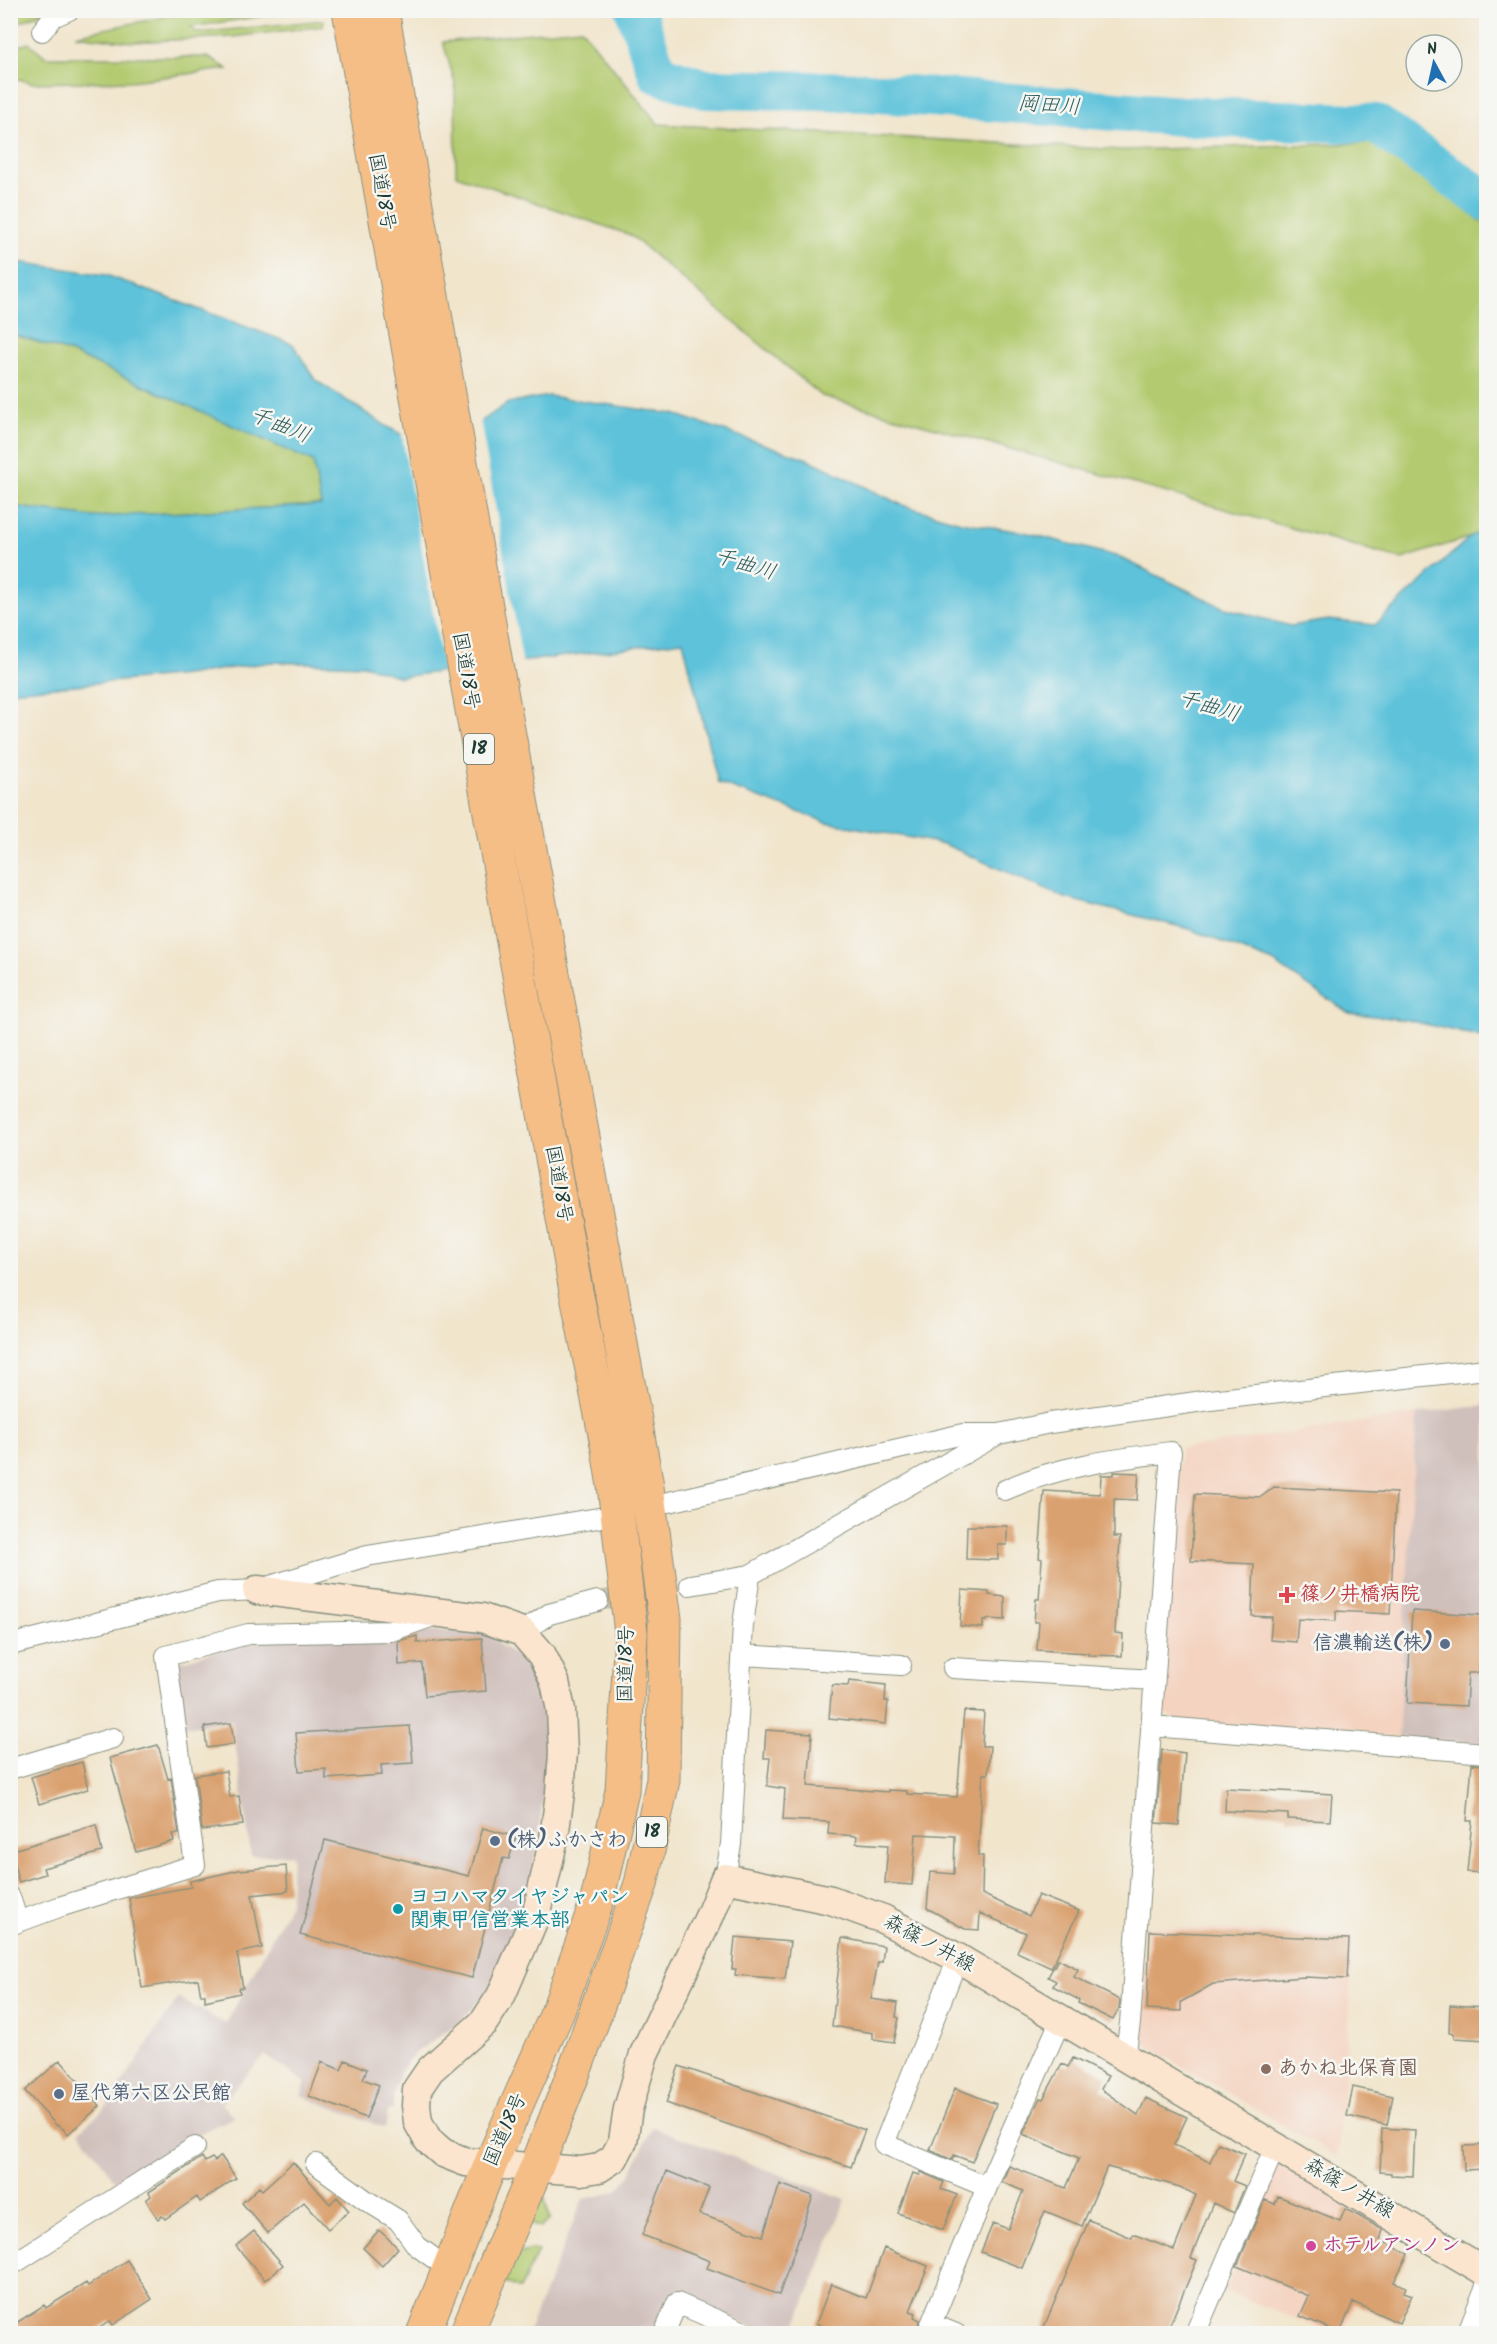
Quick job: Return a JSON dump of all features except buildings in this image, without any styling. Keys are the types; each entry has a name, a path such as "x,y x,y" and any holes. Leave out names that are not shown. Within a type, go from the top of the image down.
{"highway":[{"name":"国道18号","path":"349,10 501,875 614,1486 631,1634 622,1791 597,1901 558,2011 491,2163 423,2334"},
{"name":"国道18号","path":"382,10 502,698 658,1491 665,1619 663,1780 641,1884 579,2059 537,2166 466,2334"}],"main road":[{"path":"257,1590 483,1618 522,1632 542,1655 555,1682 561,1710 563,1752 560,1793 554,1838 537,1912 501,1996 484,2022 430,2070 417,2089 418,2122 428,2140 443,2152 466,2162 581,2171 599,2168 614,2158 624,2141 628,2109 644,2054 725,1878"},
{"name":"森篠ノ井線","path":"725,1878 831,1900 884,1919 958,1958 1484,2270"}],"street":[{"path":"42,31 53,17 69,10"},
{"path":"658,1491 963,1434 999,1434 1050,1423 1210,1400 1486,1369"},
{"path":"690,1585 750,1575 999,1434"},
{"path":"1005,1490 1032,1477 1060,1470 1171,1452 1129,2042 1125,2058"},
{"path":"10,1645 218,1592 257,1590 367,1556 598,1518"},
{"path":"725,1878 732,1819 743,1625 750,1575"},
{"path":"522,1632 549,1614 598,1601"},
{"path":"10,1898 14,1924 59,1907 195,1865 166,1656 248,1634 391,1631 441,1613"},
{"path":"742,1655 901,1665"},
{"path":"953,1668 1154,1680"},
{"path":"1151,1726 1486,1753"},
{"path":"10,1769 113,1738"},
{"path":"958,1958 884,2144 987,2187"},
{"path":"956,2334 929,2329 987,2187 1061,2019"},
{"path":"10,2266 195,2146"},
{"path":"1195,2334 1275,2147"},
{"path":"316,2164 398,2220 417,2246 450,2270"},
{"path":"1467,2334 1484,2270"},
{"path":"664,2334 677,2303 749,2334"}],"shaded area":[{"path":"1486,1405 1486,1743 1398,1737 1417,1414"},
{"name":"篠ノ井橋病院","path":"1417,1414 1398,1737 1177,1721 1159,1707 1180,1449"},
{"path":"417,1630 488,1633 501,1646 520,1657 529,1668 540,1689 545,1707 547,1765 537,1849 529,1890 517,1929 491,1987 462,2020 409,2059 400,2073 393,2095 393,2110 389,2110 385,2128 301,2096 306,2083 265,2055 221,2103 235,2117 206,2130 119,2186 79,2131 107,2106 178,1998 226,2024 290,1904 292,1854 251,1856 232,1720 184,1727 175,1663 247,1642"},
{"name":"あかね北保育園","path":"1147,1927 1353,1935 1344,2095 1339,2122 1337,2157 1141,2042"},
{"path":"652,2127 846,2199 793,2333 767,2333 673,2296 656,2333 527,2334 583,2199 617,2190 629,2177"},
{"name":"ホテルアンノン","path":"1289,2165 1389,2225 1344,2333 1332,2333 1225,2291 1277,2167"}],"green space":[{"path":"198,10 295,11 191,27 197,33 324,20 323,26 233,37 132,42 75,35"},
{"path":"10,11 47,11 11,26"},
{"path":"581,28 658,124 1122,150 1372,143 1486,225 1486,532 1402,559 822,396 630,235 456,175 455,83 443,42"},
{"path":"29,43 46,57 208,57 228,69 131,81 33,83 11,77 11,48"},
{"path":"11,334 69,352 314,462 322,505 93,517 11,506"},
{"path":"545,2199 550,2219 540,2228 528,2223 532,2211"},
{"path":"532,2250 538,2251 520,2289 503,2281 514,2255"}],"water":[{"name":"千曲川","path":"11,261 106,275 293,344 315,380 386,426 435,453 508,403 549,396 674,414 808,459 902,505 961,522 1028,533 1119,557 1222,607 1290,626 1329,620 1375,625 1472,535 1486,533 1486,1038 1407,1020 1349,1013 1273,962 1189,929 1065,898 944,844 826,822 718,783 683,641 400,677 364,665 271,662 186,675 11,691 11,506 93,517 321,505 313,462 69,352 11,334"}],"pier":[{"path":"480,419 523,665 444,675 401,431 435,450"}],"waterway":[{"name":"岡田川","path":"635,10 658,74 705,89 866,92 1182,116 1376,124 1486,201"}],"tunnel":[{"path":"598,1601 690,1585"}],"place":[{"name":"篠ノ井橋病院","path":"1287,1595"},
{"name":"信濃輸送(株)","path":"1445,1644"},
{"name":"(株)ふかさわ","path":"495,1841"},
{"name":"ヨコハマタイヤジャパン 関東甲信営業本部","path":"398,1909"},
{"name":"あかね北保育園","path":"1266,2069"},
{"name":"屋代第六区公民館","path":"59,2094"},
{"name":"ホテルアンノン","path":"1311,2246"}]}
